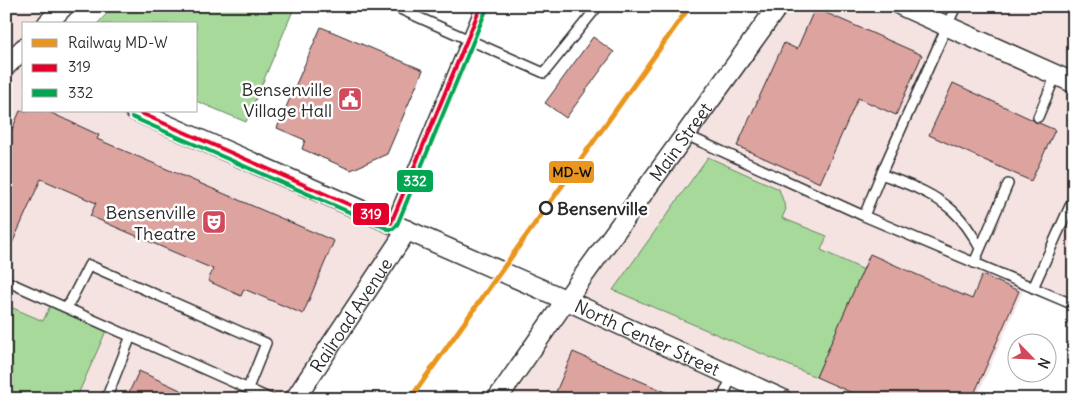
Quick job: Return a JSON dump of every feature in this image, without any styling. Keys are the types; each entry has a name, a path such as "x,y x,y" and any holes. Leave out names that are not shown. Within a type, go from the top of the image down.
{"street":[{"path":"49,22 64,6"},
{"name":"Main Street","path":"497,399 778,6"},
{"path":"902,6 1074,83"},
{"name":"North Center Street","path":"137,112 566,300 782,399"},
{"name":"Railroad Avenue","path":"296,399 399,227"}],"lane":[{"path":"393,6 544,73 598,6"},
{"path":"399,227 480,6"},
{"path":"864,216 956,6"},
{"path":"1038,117 1056,75"},
{"path":"686,135 864,216 1074,304"},
{"path":"881,174 925,192 941,201 954,212 980,248"},
{"path":"974,262 1008,184"},
{"path":"1032,288 1074,197"},
{"path":"67,308 89,265 142,288 266,343 248,388"},
{"path":"6,281 271,399"},
{"path":"106,399 131,336"},
{"path":"722,399 732,376"}],"shaded area":[{"path":"6,6 58,6 43,22 22,22 22,44 12,53 6,51"},
{"path":"784,6 1074,6 1074,308 1025,286 976,399 504,399"},
{"path":"15,66 22,68 22,112 122,112 408,236 289,399 6,399 6,75"}],"green space":[{"path":"114,6 295,6 246,122 198,102 198,22 99,22"},
{"path":"708,157 779,189 786,209 782,218 827,236 821,250 864,270 816,377 613,290"},
{"path":"6,305 43,321 50,306 106,331 76,399 34,399 20,393 18,399 6,399"}],"building":[{"path":"815,8 922,55 896,115 858,98 820,183 737,146 784,43 797,49"},
{"name":"Bensenville Village Hall","path":"321,27 423,70 387,154 351,170 302,149 305,140 277,128"},
{"path":"593,37 614,52 566,118 545,103"},
{"path":"953,83 1055,130 1031,181 929,135"},
{"path":"20,111 49,112 99,135 97,139 334,241 303,314 244,289 241,296 208,281 213,269 90,216 96,203 41,179 6,257 6,143"},
{"path":"870,254 972,299 982,275 1019,291 972,399 866,399 816,377"},
{"path":"573,352 682,399 553,399"},
{"path":"139,371 200,399 126,399"}],"rail line":[{"name":"MD-W","path":"410,399 690,6"}],"transit line":[{"name":"319","path":"138,112 391,223 481,6"},
{"name":"332","path":"132,117 388,229 393,229 397,225 487,8"}],"place":[{"name":"Bensenville Village Hall","path":"350,99"},
{"name":"Bensenville","path":"546,208"},
{"name":"Bensenville Theatre","path":"214,222"}]}
